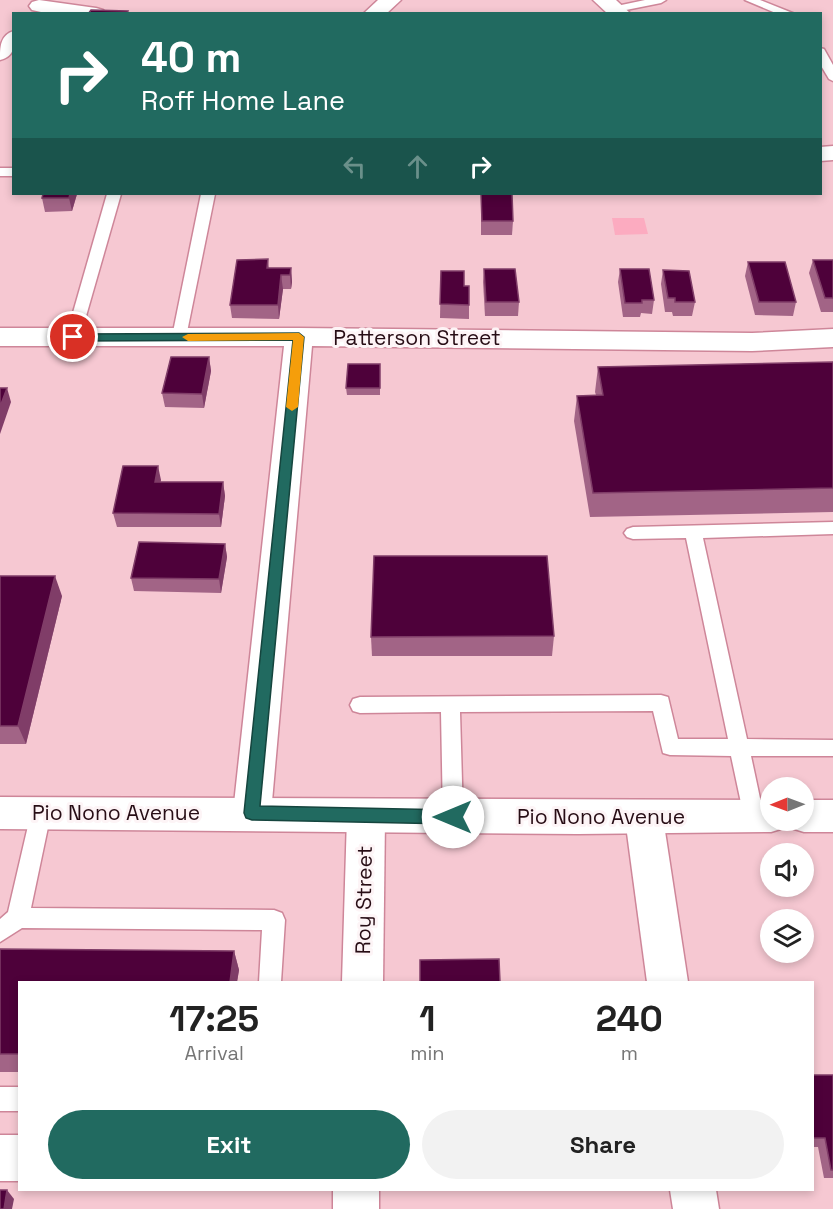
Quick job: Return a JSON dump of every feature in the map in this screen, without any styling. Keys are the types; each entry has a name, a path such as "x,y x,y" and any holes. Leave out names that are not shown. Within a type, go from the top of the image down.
{"street":[{"path":"376,12 391,0"},
{"path":"39,6 82,12"},
{"path":"0,54 12,39"},
{"name":"Patterson Street","path":"0,337 299,337 752,342 830,347"},
{"path":"252,813 299,337"},
{"name":"Pio Nono Avenue","path":"0,813 252,813 366,817 760,816"},
{"path":"814,816 833,816"},
{"name":"Roy Street","path":"362,981 366,817"},
{"path":"644,818 668,981"},
{"path":"0,1158 18,1158"},
{"path":"356,1191 356,1209"},
{"path":"693,1191 696,1209"}],"lane":[{"path":"621,5 661,0"},
{"path":"750,0 784,12"},
{"path":"822,55 833,77"},
{"path":"73,337 114,195"},
{"path":"179,337 208,195"},
{"path":"633,533 833,528"},
{"path":"693,532 740,748 760,807"},
{"path":"360,705 661,703 670,747 833,748"},
{"path":"450,704 453,817"},
{"path":"18,918 41,813"},
{"path":"0,932 18,918 274,920 270,981"},
{"path":"0,1099 18,1099"}],"shaded area":[{"path":"612,218 644,218 648,234 615,235"}],"building":[{"path":"91,10 128,11 128,12 90,12"},
{"path":"43,195 70,195 69,198 42,198"},
{"path":"481,195 512,195 513,221 482,221"},
{"path":"268,259 267,268 291,268 290,275 281,275 278,305 230,305 237,260"},
{"path":"813,260 833,260 833,298 825,298"},
{"path":"748,262 785,262 796,302 759,302"},
{"path":"484,269 515,269 519,302 486,302"},
{"path":"620,269 649,269 654,300 625,303"},
{"path":"663,270 689,271 695,302 675,302 675,298 668,298"},
{"path":"441,271 464,271 464,286 469,286 469,305 440,304"},
{"path":"171,357 209,357 202,394 162,393"},
{"path":"833,362 833,488 593,493 577,396 603,395 598,367"},
{"path":"348,364 380,364 380,388 346,388"},
{"path":"0,388 7,388 0,407"},
{"path":"123,466 158,466 155,482 223,482 219,514 113,513"},
{"path":"139,542 225,544 219,579 131,578"},
{"path":"374,556 547,556 554,636 371,637"},
{"path":"0,576 55,576 18,726 0,726"},
{"path":"0,949 234,951 230,981 18,981 18,1054 0,1054"},
{"path":"499,959 500,981 420,981 420,960"},
{"path":"814,1075 833,1075 833,1170 831,1170 825,1138 814,1138"},
{"path":"0,1190 7,1190 4,1209 0,1209"}],"slow traffic":[{"path":"188,337 299,337 292,407"}],"route":[{"path":"73,337 299,337 252,813 453,817"}]}
